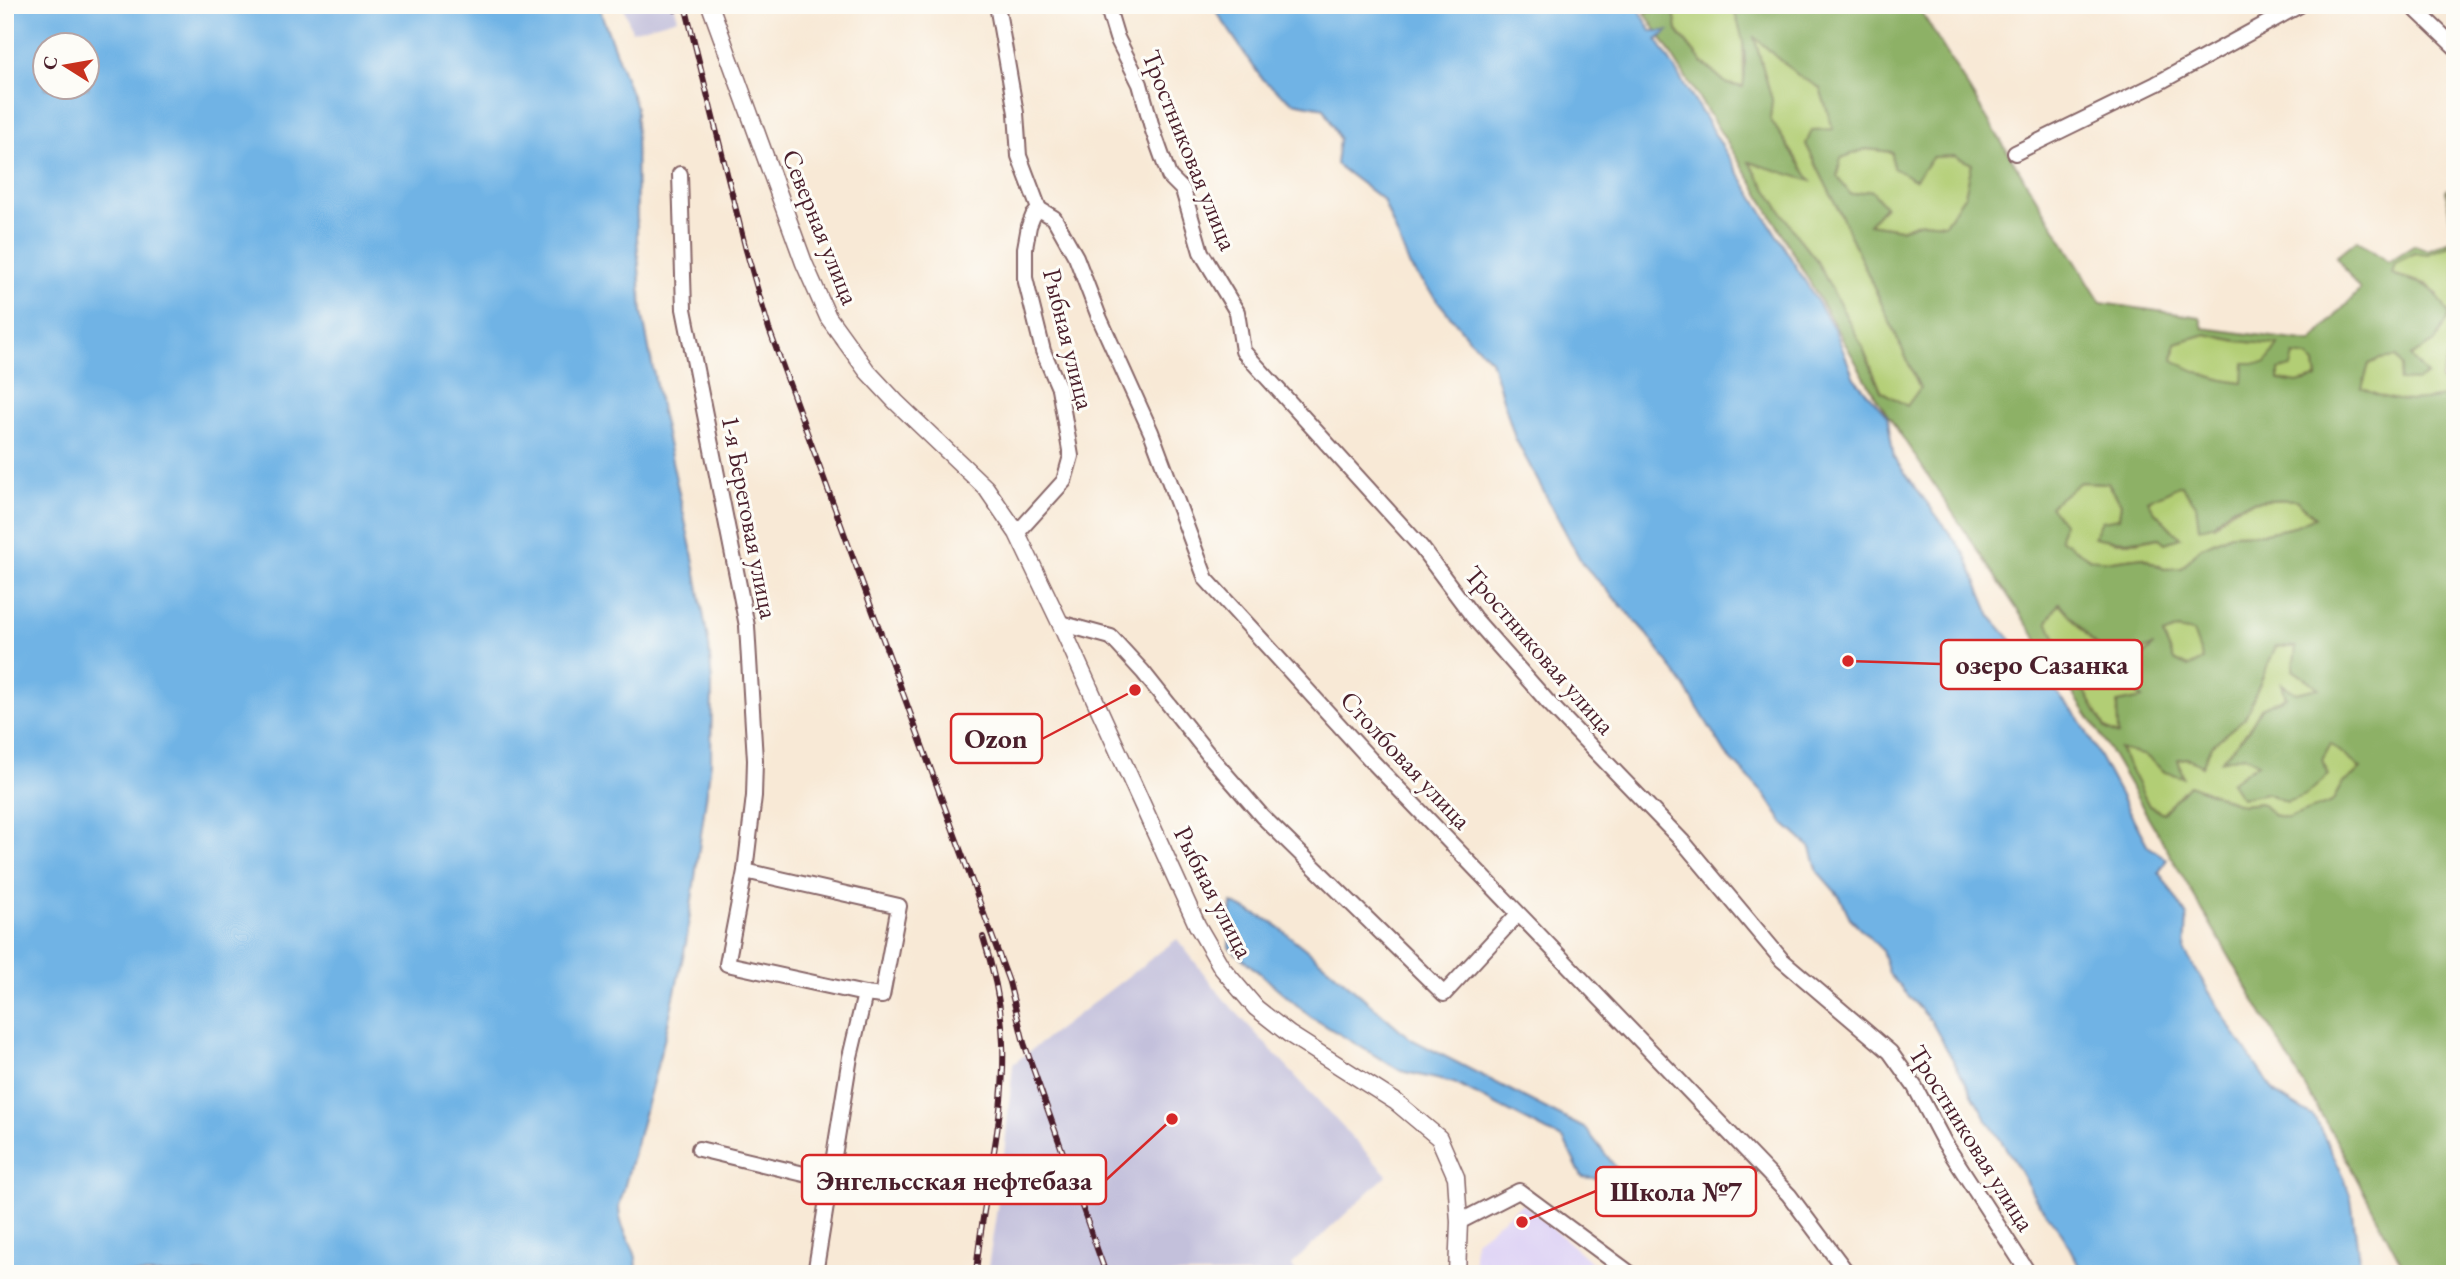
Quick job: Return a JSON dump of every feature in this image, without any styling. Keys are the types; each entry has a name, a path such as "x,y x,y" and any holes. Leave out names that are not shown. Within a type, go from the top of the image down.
{"street":[{"name":"Северная улица","path":"710,5 804,263 828,317 867,371 986,488 1017,533"},
{"path":"997,5 1016,113 1019,156 1040,209"},
{"name":"Тростниковая улица","path":"1107,5 1117,38 1139,84 1169,176 1183,190 1201,252 1237,312 1243,351 1421,547 1474,618 1547,701 1684,843 1782,960 1889,1052 1915,1087 1944,1143 2029,1274"},
{"path":"2015,153 2156,83 2300,5"},
{"path":"2411,5 2455,47"},
{"name":"1-я Береговая улица","path":"680,174 684,309 747,626 755,760 754,796 745,871 727,964 865,994"},
{"name":"Рыбная улица","path":"1040,209 1029,226 1025,248 1025,278 1043,351 1059,388 1072,456 1064,481 1017,533 1197,925 1222,968 1256,1008 1289,1034 1396,1102 1439,1138 1456,1177 1459,1222 1457,1274"},
{"name":"Столбовая улица","path":"1040,209 1054,218 1076,257 1099,317 1151,432 1206,579 1370,759 1789,1195 1848,1274"},
{"path":"1060,623 1111,637 1262,816 1444,993 1518,914"},
{"path":"745,871 899,906 882,996 865,994 850,1057 815,1274"},
{"path":"699,1149 829,1180"},
{"path":"1459,1222 1519,1191 1631,1274"}],"shaded area":[{"path":"623,5 674,5 678,18 632,31"},
{"path":"1177,939 1223,998 1387,1175 1291,1265 1297,1274 987,1274 1002,1175 1013,1064"},
{"path":"1523,1203 1605,1274 1473,1274 1475,1241"}],"green space":[{"path":"1660,5 1673,5 1677,31 1702,62 1727,84 1743,87 1744,45 1732,5 1917,5 2101,303 2200,317 2203,328 2311,342 2360,290 2336,257 2357,240 2388,262 2415,245 2428,250 2453,239 2446,190 2455,185 2455,192 2451,194 2455,243 2428,254 2415,253 2395,263 2392,274 2432,290 2449,315 2435,342 2410,356 2427,375 2418,381 2399,380 2402,367 2397,357 2380,359 2369,364 2362,388 2382,397 2401,400 2443,397 2455,409 2455,432 2452,434 2455,447 2455,1274 2407,1274 2340,1147 2100,734 1877,399 1754,185 1645,13","holes":["1754,37 1799,76 1820,88 1833,129 1812,130 1806,144 1920,388 1907,406 1881,391 1862,346 1815,258 1797,236 1749,162 1811,181 1770,119 1772,100","1866,149 1892,152 1893,168 1915,180 1933,157 1955,156 1972,164 1965,195 1945,224 1922,222 1901,229 1869,224 1885,206 1871,190 1851,195 1837,176 1841,158","2206,334 2237,341 2278,345 2266,363 2244,363 2243,383 2206,375 2173,360 2175,343","2294,355 2307,357 2315,363 2317,378 2297,383 2279,380 2279,370 2291,367","2080,482 2108,483 2121,503 2119,518 2102,521 2094,537 2102,539 2126,541 2158,537 2165,543 2180,538 2148,501 2181,485 2196,505 2199,528 2213,524 2241,504 2260,501 2296,500 2315,517 2290,528 2265,533 2231,534 2200,548 2182,568 2164,569 2142,557 2112,561 2091,559 2060,539 2063,523 2050,506","2059,603 2109,660 2154,646 2131,667 2125,680 2142,698 2117,703 2118,735 2105,728 2047,622","2178,629 2193,632 2203,660 2188,667 2174,660 2163,635","2276,646 2296,647 2293,670 2319,688 2296,693 2282,684 2286,697 2261,708 2248,731 2221,761 2244,755 2258,763 2231,783 2241,798 2266,793 2287,802 2306,795 2329,775 2322,760 2331,744 2361,769 2342,784 2332,802 2288,818 2273,815 2261,803 2242,805 2189,785 2163,813 2149,806 2120,749 2146,756 2165,772 2183,777 2178,759 2187,758 2202,766 2211,746 2245,718"]},
{"path":"1673,5 1732,5 1743,36 1744,87 1727,84 1702,62 1677,30"},
{"path":"1754,36 1799,76 1820,88 1833,129 1806,144 1920,388 1907,406 1881,391 1862,346 1815,258 1797,236 1748,161 1810,180 1770,119 1772,100"},
{"path":"1866,149 1933,157 1955,156 1972,164 1965,195 1945,224 1922,222 1901,229 1868,224 1885,207 1852,196 1836,176 1841,158"},
{"path":"2455,243 2455,349 2450,350 2440,380 2455,393 2455,409 2443,398 2401,401 2381,397 2361,388 2369,364 2380,359 2397,357 2402,367 2400,380 2426,376 2409,356 2435,342 2438,294 2426,284 2392,274 2394,263 2415,253 2428,254"},
{"path":"2206,334 2237,341 2279,345 2266,364 2243,383 2233,382 2206,375 2173,360 2176,343"},
{"path":"2294,355 2307,357 2315,363 2317,378 2297,383 2279,380 2279,370"},
{"path":"2080,482 2108,483 2121,503 2119,518 2094,536 2117,542 2137,542 2158,537 2180,538 2148,501 2181,484 2214,526 2232,510 2251,503 2272,500 2296,500 2315,518 2290,528 2265,533 2231,534 2200,548 2182,568 2164,569 2142,557 2112,561 2091,560 2060,539 2050,506"},
{"path":"2060,602 2081,629 2155,645 2131,667 2142,698 2119,735 2105,728 2047,622"},
{"path":"2178,629 2193,632 2204,661 2188,667 2174,660 2163,635"},
{"path":"2275,646 2297,647 2293,670 2320,688 2296,693 2282,684 2286,697 2261,708 2248,731 2222,760 2244,755 2258,763 2243,774 2241,798 2266,793 2287,802 2322,760 2331,743 2361,769 2342,784 2332,802 2287,819 2273,815 2261,803 2242,805 2189,785 2163,813 2149,806 2119,748 2146,756 2165,772 2183,776 2178,759 2187,758 2202,766 2211,746 2245,717"}],"water":[{"path":"5,5 598,5 636,107 637,238 642,312 693,557 709,646 712,684 711,762 686,943 665,1037 619,1207 623,1226 636,1257 635,1274 5,1274"},
{"path":"1212,5 1637,5 1651,31 1668,31 1657,40 1835,330 1854,378 1887,416 1894,458 1965,554 1991,617 2079,718 2148,846 2167,859 2159,872 2187,916 2185,952 2236,1036 2275,1093 2314,1117 2342,1173 2351,1198 2359,1259 2366,1274 2083,1274 2062,1233 2038,1203 1931,1021 1889,974 1882,950 1850,918 1840,897 1818,872 1811,848 1784,824 1765,795 1726,754 1685,687 1648,635 1582,563 1515,438 1491,360 1469,339 1410,267 1383,200 1336,164 1339,139 1324,108 1292,102 1262,79"},
{"path":"1232,903 1272,922 1411,1039 1586,1129 1620,1173 1614,1180 1582,1177 1564,1140 1454,1083 1401,1071 1311,1017 1229,947"}],"railway":[{"path":"673,5 675,10"},
{"path":"685,5 746,250 769,329 1009,982 1024,1043 1106,1274"},
{"path":"976,1274 1003,1072 999,1003 983,937"}],"place":[{"name":"озеро Сазанка","path":"1848,661"},
{"name":"Ozon","path":"1135,690"},
{"name":"Энгельсская нефтебаза","path":"1172,1119"},
{"name":"Школа №7","path":"1522,1222"}]}
